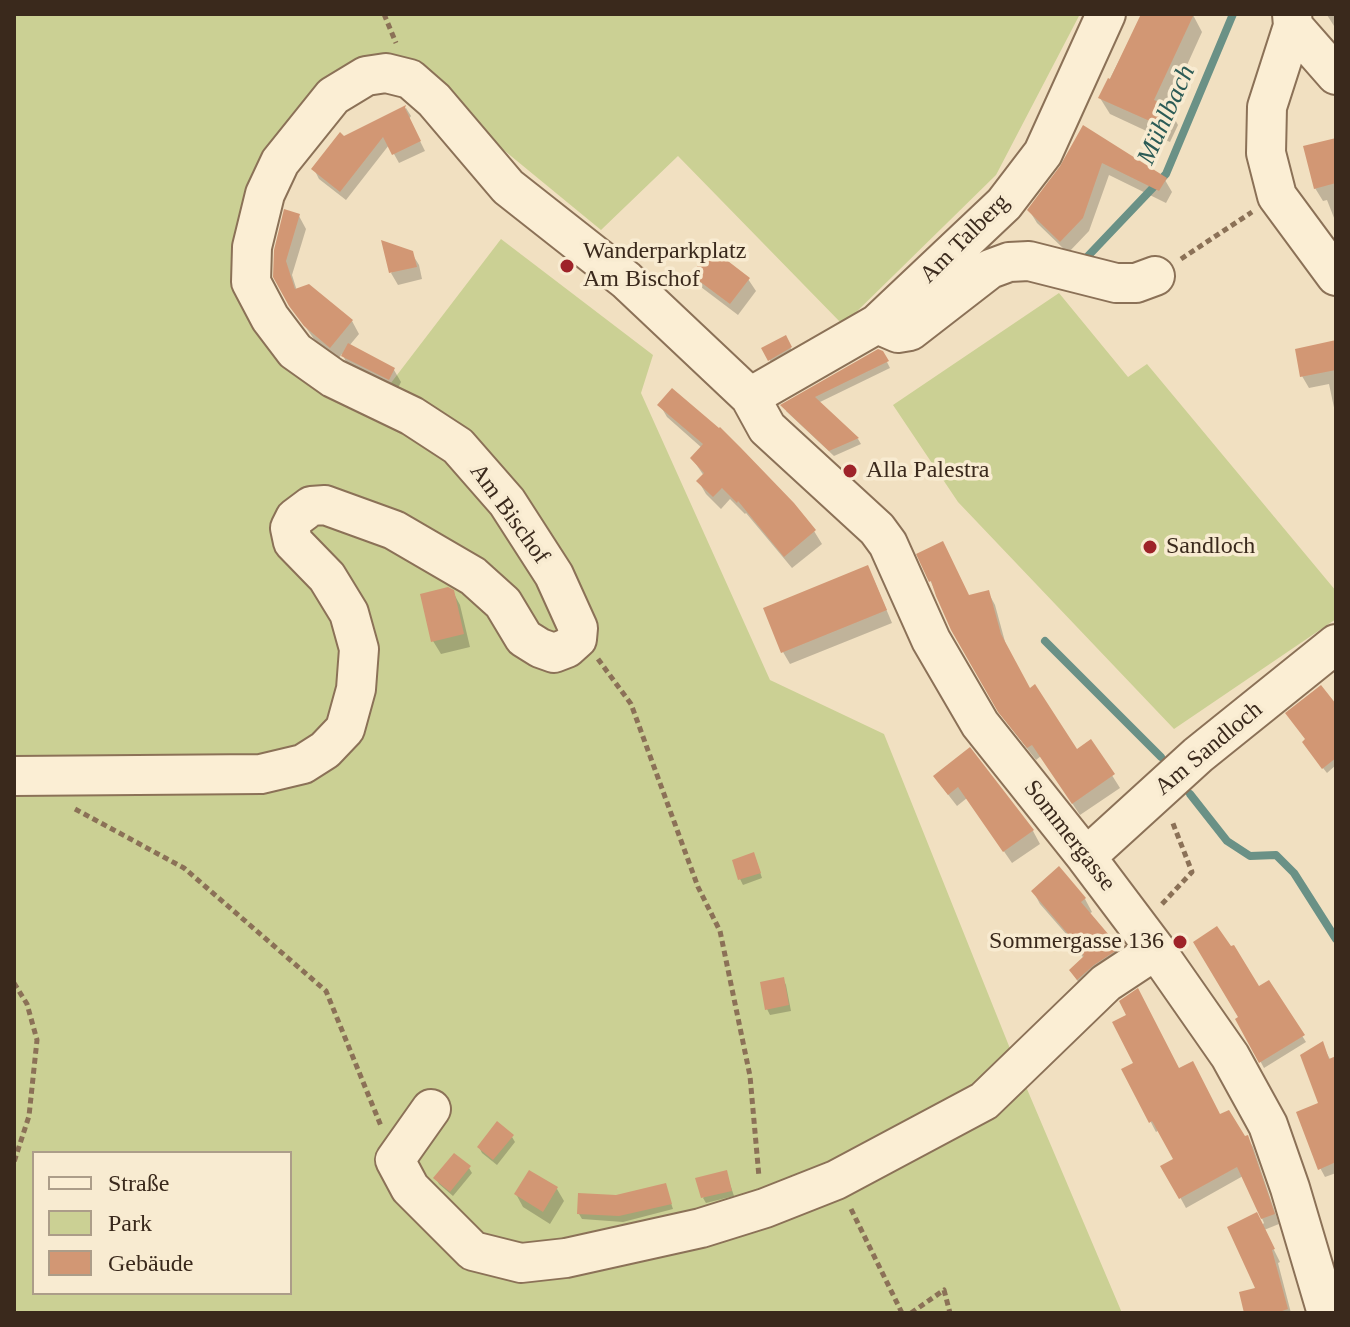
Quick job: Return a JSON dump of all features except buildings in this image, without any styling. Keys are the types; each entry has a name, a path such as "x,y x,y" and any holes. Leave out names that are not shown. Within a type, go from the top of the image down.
{"street":[{"name":"Am Talberg","path":"750,397 877,324 1004,204 1043,153 1106,14"},
{"path":"1293,20 1336,75"},
{"path":"1293,20 1267,107 1266,153 1277,196 1336,276"},
{"name":"Am Bischof","path":"577,639 578,628 554,575 507,502 458,446 412,416 333,378 295,351 270,318 251,282 252,247 265,194 280,162 333,96 366,76 386,73 410,79 434,100 508,187 626,280 750,397"},
{"path":"877,324 898,333 910,331 990,269 1009,262 1029,261 1116,283 1136,283 1155,276"},
{"name":"Sommergasse","path":"750,397 767,428 877,529 888,544 931,640 980,724 1148,939 1230,1056 1268,1125 1327,1313"},
{"path":"14,776 261,774 303,764 325,750 345,729 356,689 359,649 349,613 327,577 293,542 290,528 295,518 311,506 325,505 394,530 473,576 503,603 524,638 540,648 554,653 567,648 577,639"},
{"name":"Am Sandloch","path":"1086,857 1198,755 1336,644"},
{"path":"431,1109 395,1160 410,1188 473,1251 521,1263 566,1258 686,1232 765,1208 836,1180 984,1101 1148,939"}],"path":[{"path":"1155,276 1247,215"},
{"path":"577,639 599,660 631,704 698,887 720,931 750,1076 757,1171 765,1208"},
{"path":"1148,939 1192,872 1159,790"},
{"path":"66,805 184,868 326,991 395,1160"},
{"path":"14,983 27,1004 37,1040 29,1116 14,1162"},
{"path":"836,1180 902,1313"},
{"path":"911,1313 944,1290 950,1313"}],"green space":[{"path":"14,14 1080,14 996,175 843,325 678,156 601,230 416,78 355,89 262,185 231,275 317,354 384,392 501,239 653,355 641,393 770,680 884,734 1013,1056 1122,1313 14,1313"},
{"name":"Sandloch","path":"1059,293 1128,377 1147,364 1336,591 1336,619 1174,729 958,502 893,405"}],"waterway":[{"name":"Mühlbach","path":"1088,256 1166,174 1233,14"},
{"name":"Mühlbach","path":"1045,641 1161,757"},
{"name":"Mühlbach","path":"1190,794 1227,841 1250,856 1276,855 1294,873 1336,939"}],"place":[{"name":"Wanderparkplatz Am Bischof","path":"567,266"},
{"name":"Alla Palestra","path":"850,471"},
{"name":"Sandloch","path":"1150,547"},
{"name":"Sommergasse 136","path":"1180,942"}]}
